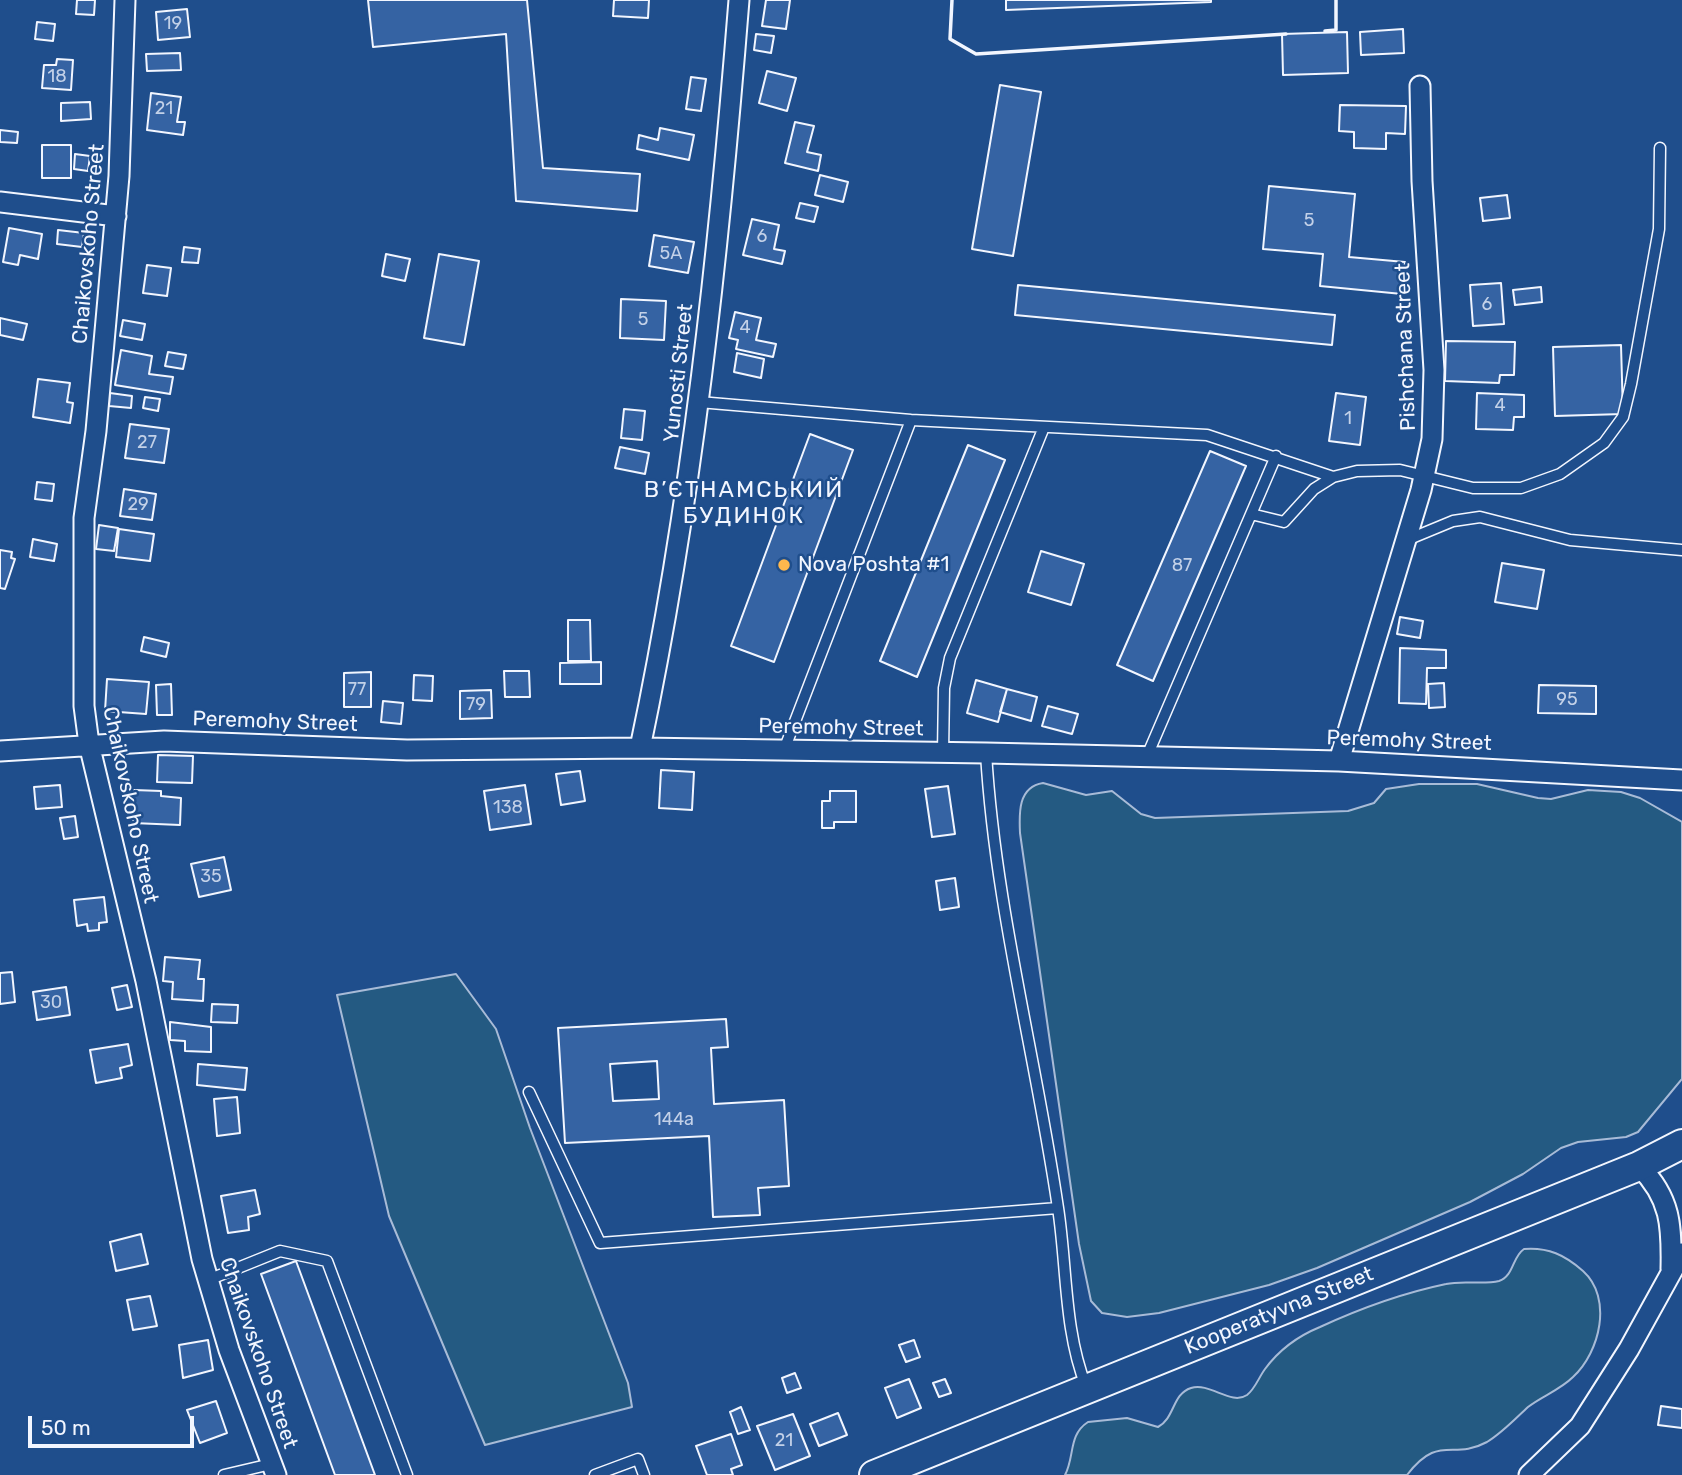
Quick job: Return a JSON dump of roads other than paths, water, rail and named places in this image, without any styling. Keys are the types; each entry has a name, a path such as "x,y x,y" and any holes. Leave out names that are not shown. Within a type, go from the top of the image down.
{"street":[{"name":"Chaikovskoho Street","path":"125,0 116,215 84,518 84,706 89,744 146,981 208,1280 244,1395 273,1469"},
{"name":"Yunosti Street","path":"640,748 687,494 699,402 739,0"},
{"name":"Pishchana Street","path":"1339,761 1425,475 1432,439 1435,396 1422,181 1420,86"},
{"path":"0,202 116,215"},
{"name":"Peremohy Street","path":"0,751 89,744 204,741 407,750 640,748 943,752 1339,761 1682,780"},
{"name":"Kooperatyvna Street","path":"874,1475 1639,1166 1682,1144"},
{"path":"1639,1166 1661,1193 1672,1225 1671,1273"},
{"path":"1529,1475 1580,1426 1629,1349 1682,1253"}],"lane":[{"path":"1251,514 1284,522 1314,489 1333,477 1384,470 1425,475 1473,488 1521,488 1560,474 1604,443 1619,426 1631,384 1659,229 1661,148"},
{"path":"699,402 911,420 1207,435 1333,477"},
{"path":"784,750 911,420"},
{"path":"943,752 944,688 950,657 1044,427"},
{"path":"1147,757 1276,456"},
{"path":"1406,540 1453,521 1480,517 1570,540 1682,550"},
{"path":"986,753 996,849 1058,1208 1076,1357 1087,1389"},
{"path":"529,1092 600,1243 1058,1208"},
{"path":"208,1280 280,1251 327,1261 407,1475"},
{"path":"595,1475 638,1459 645,1475"},
{"path":"224,1475 273,1469"}],"place":[{"name":"Nova Poshta #1","path":"784,565"}],"district":[{"name":"В’ЄТНАМСЬКИЙ БУДИНОК","path":"744,503"}]}
